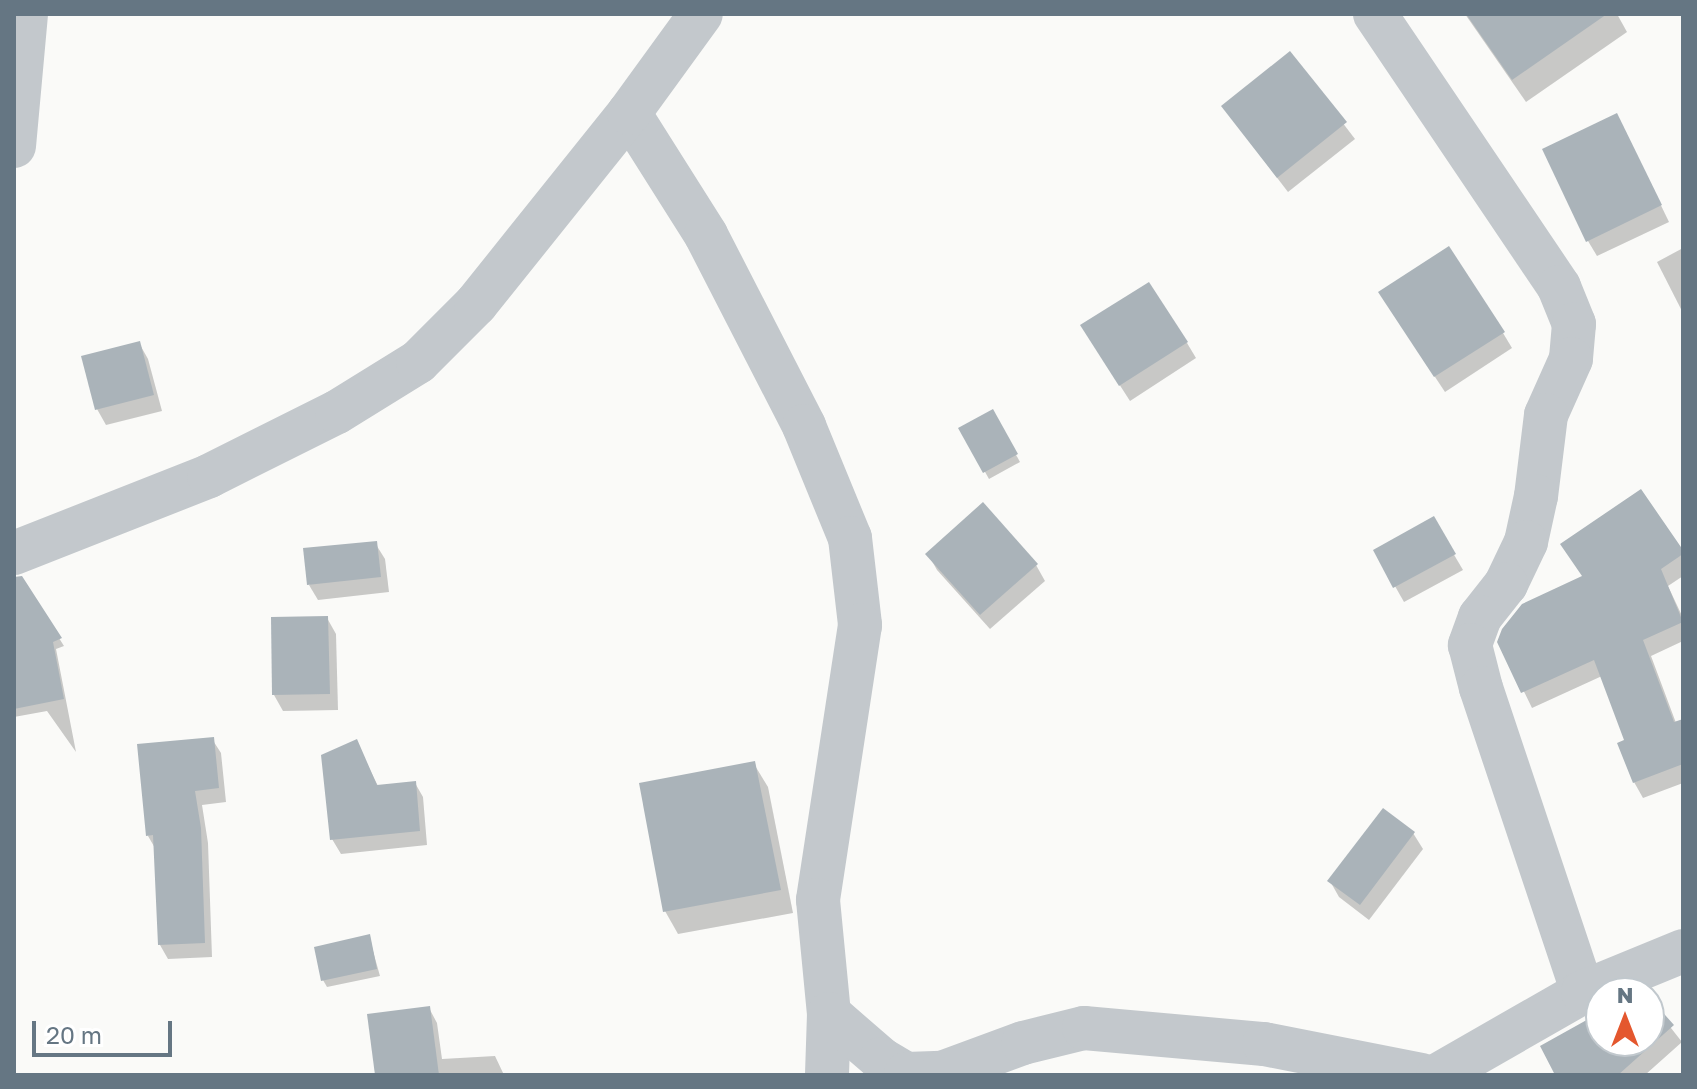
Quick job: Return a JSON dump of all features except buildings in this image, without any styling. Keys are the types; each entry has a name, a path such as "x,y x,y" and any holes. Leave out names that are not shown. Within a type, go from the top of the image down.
{"street":[{"path":"14,146 26,14"},
{"path":"14,553 209,476 337,412 418,362 476,304 629,113 701,14"},
{"path":"1375,14 1559,287 1574,324 1571,359 1546,415 1536,496 1526,542 1506,584 1480,617 1470,645 1481,688 1583,992"},
{"path":"629,113 706,235 804,426 850,538 860,625 818,900 829,1014 827,1075"},
{"path":"1438,1075 1583,992 1683,951"},
{"path":"829,1014 881,1059 906,1074 942,1073 1023,1043 1084,1028 1264,1044 1422,1075"}]}
